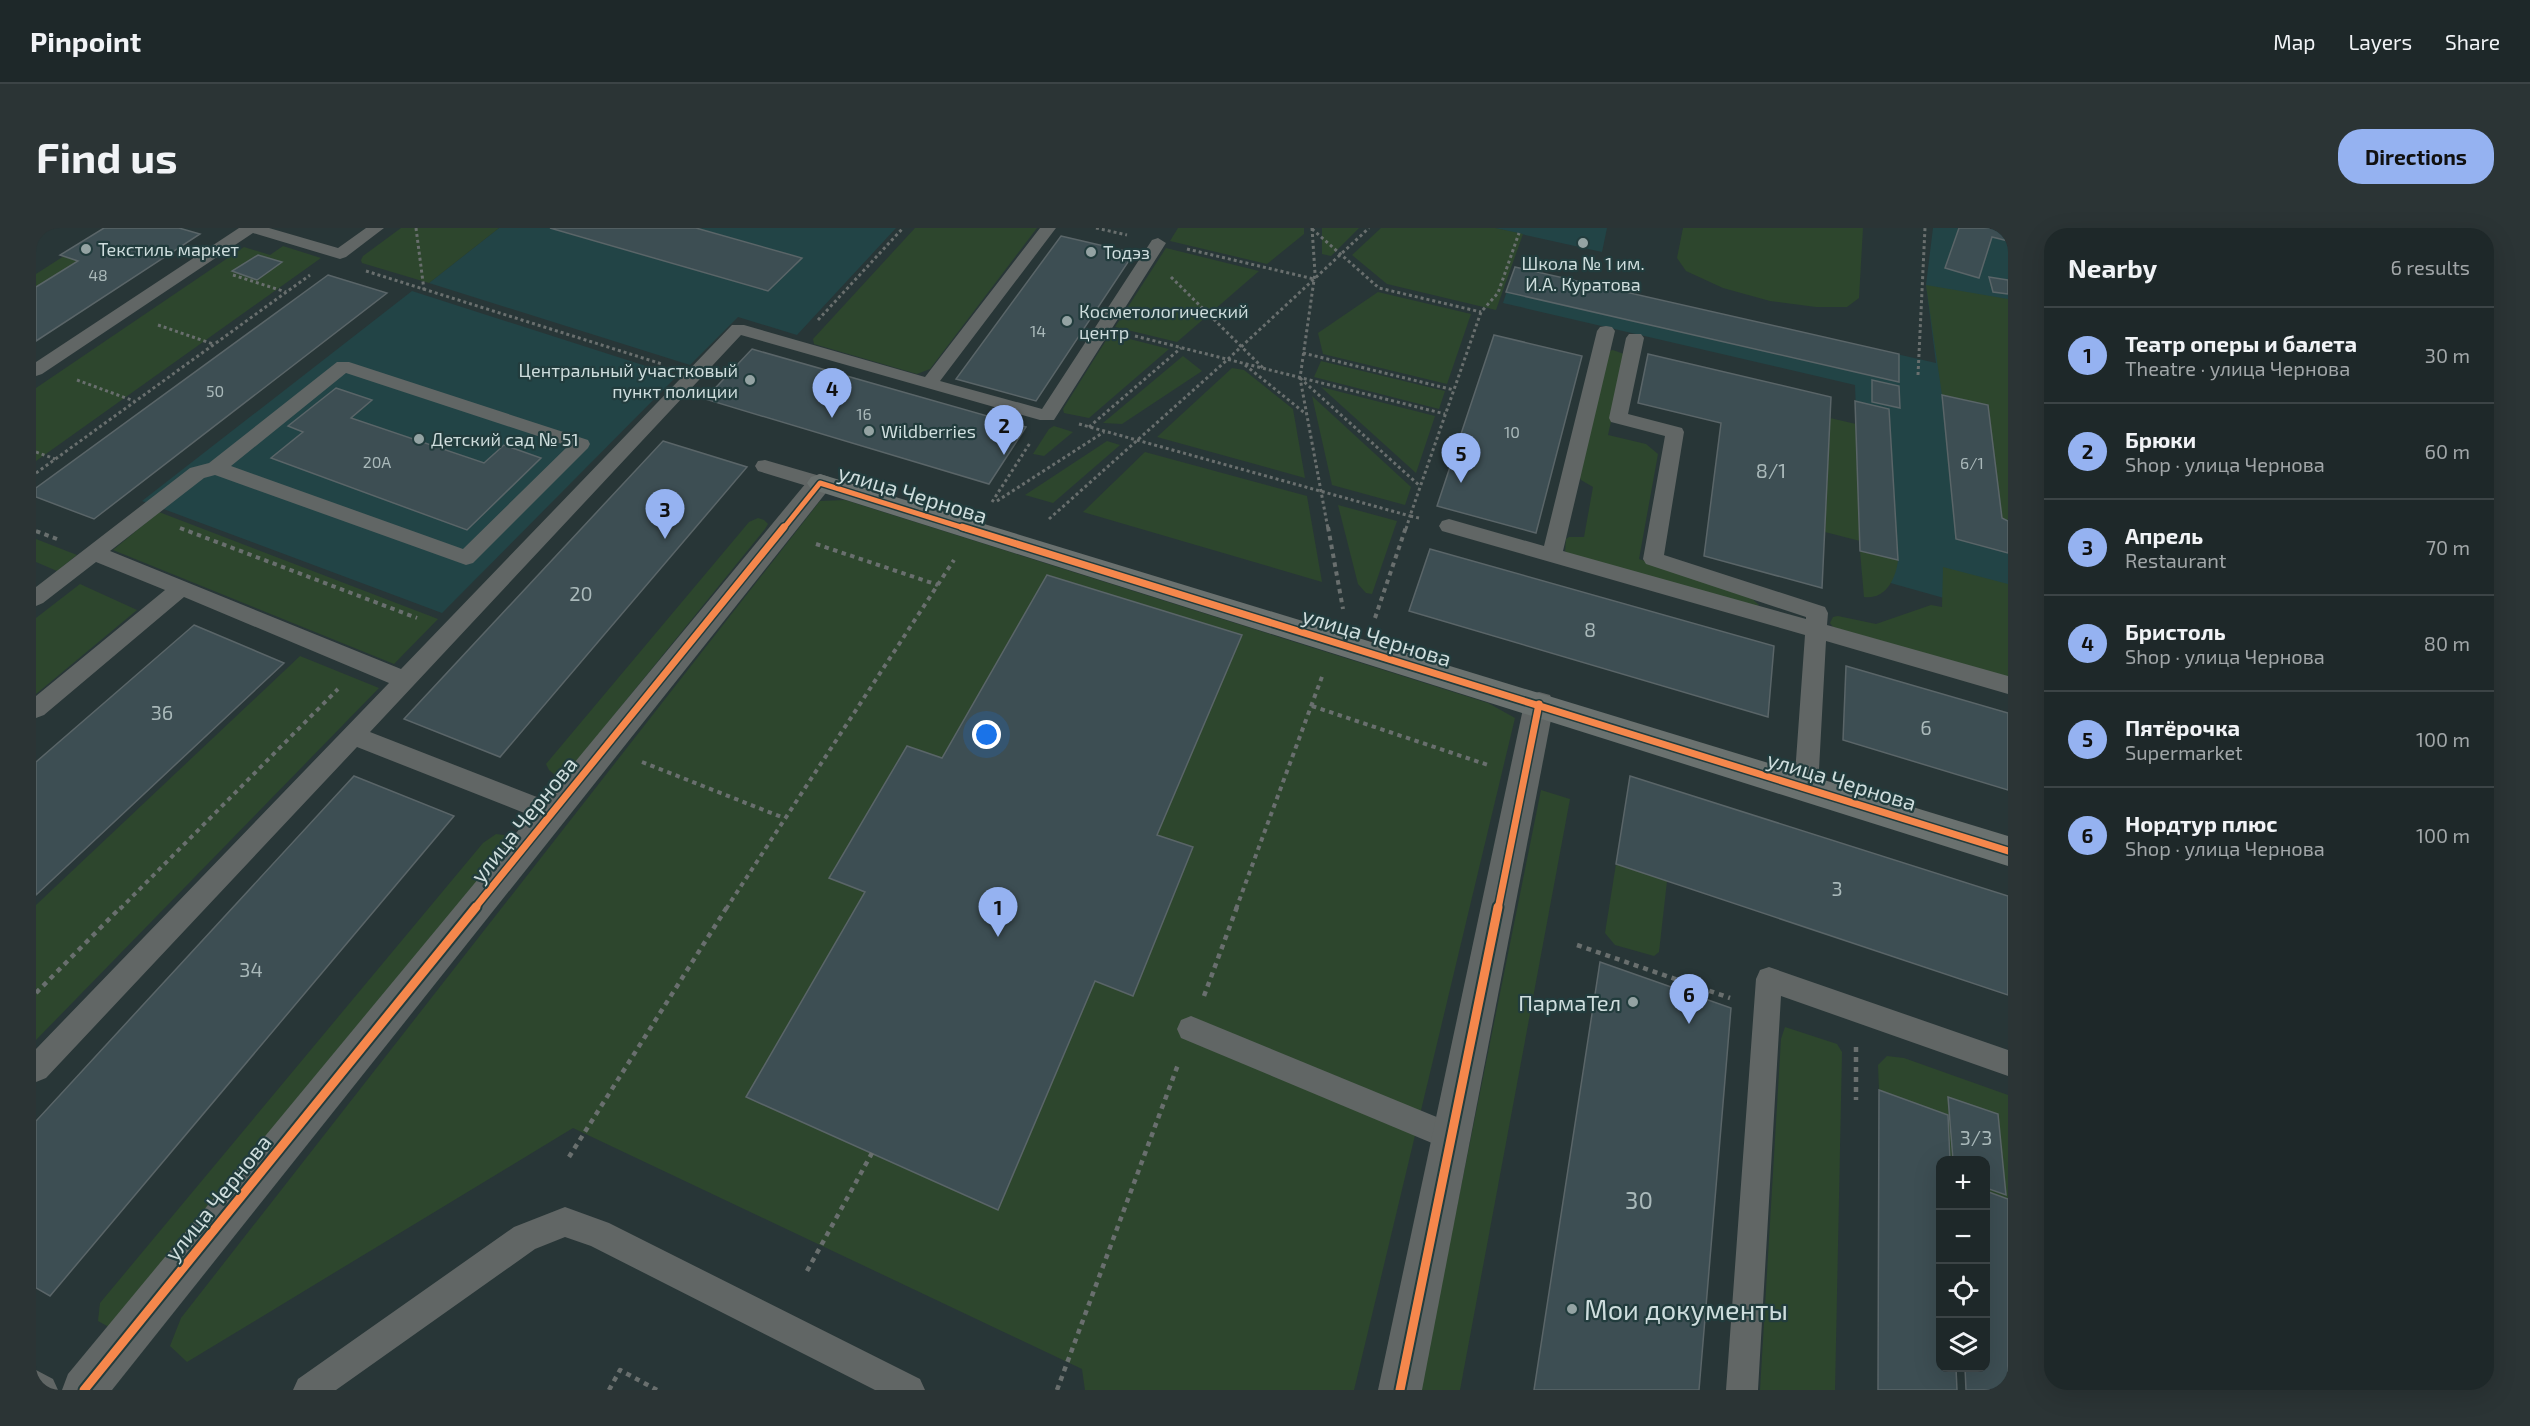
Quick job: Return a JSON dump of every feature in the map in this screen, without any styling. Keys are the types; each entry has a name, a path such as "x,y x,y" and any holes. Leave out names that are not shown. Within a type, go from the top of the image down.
{"street":[{"name":"улица Чернова","path":"84,1390 820,483 2008,851"},
{"path":"1400,1390 1539,705"}],"lane":[{"path":"39,368 251,228 271,230 335,257 376,228"},
{"path":"929,384 1048,228"},
{"path":"36,1069 738,329 1047,416 1154,249"},
{"path":"1552,555 1606,331"},
{"path":"1635,338 1618,418 1675,432 1653,559 1816,614 1806,788"},
{"path":"36,598 197,472 216,468 343,366 581,444 466,558 216,468"},
{"path":"765,466 820,483"},
{"path":"1449,526 2008,685"},
{"path":"94,553 405,680"},
{"path":"36,709 181,588"},
{"path":"352,735 551,813"},
{"path":"1742,1390 1769,978 2008,1063"},
{"path":"1191,1029 1452,1137"},
{"path":"309,1390 525,1238 565,1222 598,1234 909,1390"},
{"path":"36,1386 42,1390"}],"path":[{"path":"416,228 424,290"},
{"path":"794,345 903,228"},
{"path":"1312,228 1379,288 1481,312"},
{"path":"1312,228 1314,279 1300,378 1344,615"},
{"path":"1044,524 1227,360 1369,228"},
{"path":"1918,375 1925,228"},
{"path":"1373,624 1481,312 1498,293 1519,233"},
{"path":"1154,249 1314,279"},
{"path":"1154,249 1265,369"},
{"path":"36,473 335,257 424,290 695,374"},
{"path":"197,263 287,292"},
{"path":"122,313 214,345"},
{"path":"1103,328 1445,414"},
{"path":"1089,427 1181,348"},
{"path":"1303,352 1454,390"},
{"path":"1242,363 1306,414"},
{"path":"39,368 135,401"},
{"path":"1300,378 1420,486"},
{"path":"1105,432 989,507 1047,416 1449,526"},
{"path":"36,452 55,459"},
{"path":"143,514 452,631"},
{"path":"780,532 938,585"},
{"path":"569,1157 784,818 959,552"},
{"path":"36,993 363,664"},
{"path":"1312,705 1497,768"},
{"path":"631,758 784,818"},
{"path":"1577,945 1767,1011"},
{"path":"1856,1010 1856,1100"},
{"path":"807,1271 872,1153"},
{"path":"609,1390 620,1370 657,1390"}],"shaded area":[{"path":"499,228 896,228 797,335 738,317 690,365 429,283"},
{"name":"Школа № 1 им. И.А. Куратова","path":"1494,228 1607,228 1602,252"},
{"path":"1933,228 2008,228 2008,616 1862,575 1855,385 1503,303 1515,267 1936,363 1926,285"},
{"name":"Детский сад № 51","path":"412,291 677,376 442,613 142,501"}],"green space":[{"path":"401,228 499,228 429,283 362,263 363,256"},
{"path":"915,228 1037,228 930,369 917,374 814,344 813,339"},
{"path":"1178,228 1304,228 1304,234 1267,264 1170,241"},
{"path":"1322,228 1359,228 1331,256 1322,254"},
{"path":"1381,228 1495,228 1523,234 1496,310 1387,284 1352,255"},
{"path":"1683,228 1863,228 1859,298 1847,307 1816,307 1770,301 1723,288 1686,271 1677,258"},
{"path":"283,246 321,258 36,461 36,388 244,247 270,255"},
{"path":"1166,248 1259,271 1177,342 1115,327"},
{"path":"64,256 78,261 36,287 36,274"},
{"path":"1926,285 2008,299 2008,520 2002,518 1988,405 1942,395"},
{"path":"1378,292 1471,314 1447,384 1323,354 1318,333"},
{"path":"1110,334 1169,349 1089,418 1064,413 1063,409"},
{"path":"1609,351 1624,354 1625,359 1608,435 1646,444 1658,454 1639,559 1750,597 1759,605 1755,607 1570,555 1565,551 1566,539 1584,537 1593,487 1581,480 1579,476"},
{"path":"1183,356 1202,371 1122,424 1103,423"},
{"path":"1321,361 1445,391 1439,409 1314,377"},
{"path":"1232,368 1244,370 1293,409 1305,478 1157,437"},
{"path":"1321,387 1435,416 1416,473"},
{"path":"1312,396 1411,487 1405,505 1332,485"},
{"path":"1830,418 1856,424 1860,541 1825,532"},
{"path":"1054,426 1073,432 1044,456 1033,454 1049,429"},
{"path":"1107,441 1120,445 1053,503 1025,495"},
{"path":"1145,452 1307,496 1322,582 1083,512"},
{"path":"845,500 1488,703 1515,718 1354,1390 1085,1390 1082,1369 573,1128 187,1362 170,1346 181,1318 820,501"},
{"path":"1338,505 1397,521 1372,594 1366,593 1358,584"},
{"path":"159,512 438,619 394,664 113,550"},
{"path":"758,518 768,524 765,529 576,762 564,772 555,775 546,764 749,522"},
{"path":"36,539 77,555 57,571 36,562"},
{"path":"1860,551 1898,560 1895,574 1888,586 1884,591 1872,597 1864,597"},
{"path":"1943,567 2008,584 2008,678 1833,627 1830,623 1833,617 1838,616 1876,624 1931,605 1942,607"},
{"path":"80,584 137,610 36,694 36,618"},
{"path":"300,656 379,688 36,1040 36,905"},
{"path":"1541,790 1570,799 1460,1390 1420,1390"},
{"path":"496,834 504,835 508,840 507,846 117,1324 107,1326 98,1321 100,1303 483,843"},
{"path":"1616,864 1667,881 1659,952 1654,956 1615,945 1605,933"},
{"path":"1785,1027 1837,1044 1842,1052 1835,1390 1760,1390 1781,1039"},
{"path":"1887,1056 1904,1058 2008,1095 2008,1199 1990,1192 1990,1156 1950,1156 1948,1115 1879,1090 1878,1065"}],"building":[{"path":"104,228 179,228 200,234 36,341 36,287 78,261 60,255"},
{"path":"550,228 696,228 802,258 768,291"},
{"path":"1959,228 2008,228 2008,241 1992,237 1979,278 1945,268"},
{"path":"1061,236 1134,253 1036,401 956,379"},
{"path":"258,255 282,262 257,280 232,271"},
{"path":"1515,267 1899,354 1899,382 1506,292"},
{"path":"328,275 387,293 94,519 36,497 36,488"},
{"path":"1989,277 2008,280 2008,294 1993,292"},
{"path":"1494,335 1582,356 1536,533 1437,506"},
{"path":"752,349 1026,427 989,484 705,399"},
{"path":"1648,354 1831,397 1822,588 1704,556 1721,423 1638,403"},
{"path":"1872,380 1899,386 1900,408 1872,402"},
{"path":"336,388 372,400 351,418 484,463 504,445 541,458 467,530 271,458 303,432 288,426"},
{"path":"1942,395 1988,405 2002,518 2008,521 2008,553 1956,539"},
{"path":"1855,401 1889,409 1898,560 1860,551"},
{"path":"663,441 747,467 500,757 404,719"},
{"path":"1430,549 1774,646 1768,717 1409,611"},
{"path":"1047,575 1242,635 1157,835 1193,847 1133,996 1095,981 998,1210 746,1097 865,892 829,878 907,746 942,758"},
{"path":"194,625 284,663 36,895 36,762"},
{"path":"1846,666 2008,713 2008,790 1843,740"},
{"path":"354,776 454,816 50,1296 36,1288 36,1121"},
{"path":"1630,776 2008,896 2008,995 1616,864"},
{"path":"1600,962 1731,1008 1699,1390 1534,1390"},
{"path":"1879,1090 1948,1115 1950,1156 1936,1156 1936,1372 1956,1372 1957,1390 1878,1390"},
{"path":"1948,1097 1998,1114 2006,1195 1990,1189 1990,1156 1953,1156"},
{"path":"1990,1192 2008,1199 2008,1390 1966,1390 1965,1372 1990,1372"}],"cycle path":[{"path":"84,1390 820,483 2008,851"},
{"path":"1400,1390 1539,704"}],"place":[{"name":"Школа № 1 им. И.А. Куратова","path":"1583,243"},
{"name":"Текстиль маркет","path":"86,249"},
{"name":"Тодэз","path":"1091,252"},
{"name":"Косметологический центр","path":"1067,321"},
{"name":"Центральный участковый пункт полиции","path":"750,380"},
{"name":"Бристоль","path":"832,418"},
{"name":"Wildberries","path":"869,431"},
{"name":"Детский сад № 51","path":"419,439"},
{"name":"Брюки","path":"1004,455"},
{"name":"Пятёрочка","path":"1461,483"},
{"name":"Апрель","path":"665,539"},
{"name":"Театр оперы и балета","path":"998,937"},
{"name":"ПармаТел","path":"1633,1002"},
{"name":"Нордтур плюс","path":"1689,1024"},
{"name":"Мои документы","path":"1572,1309"}]}
